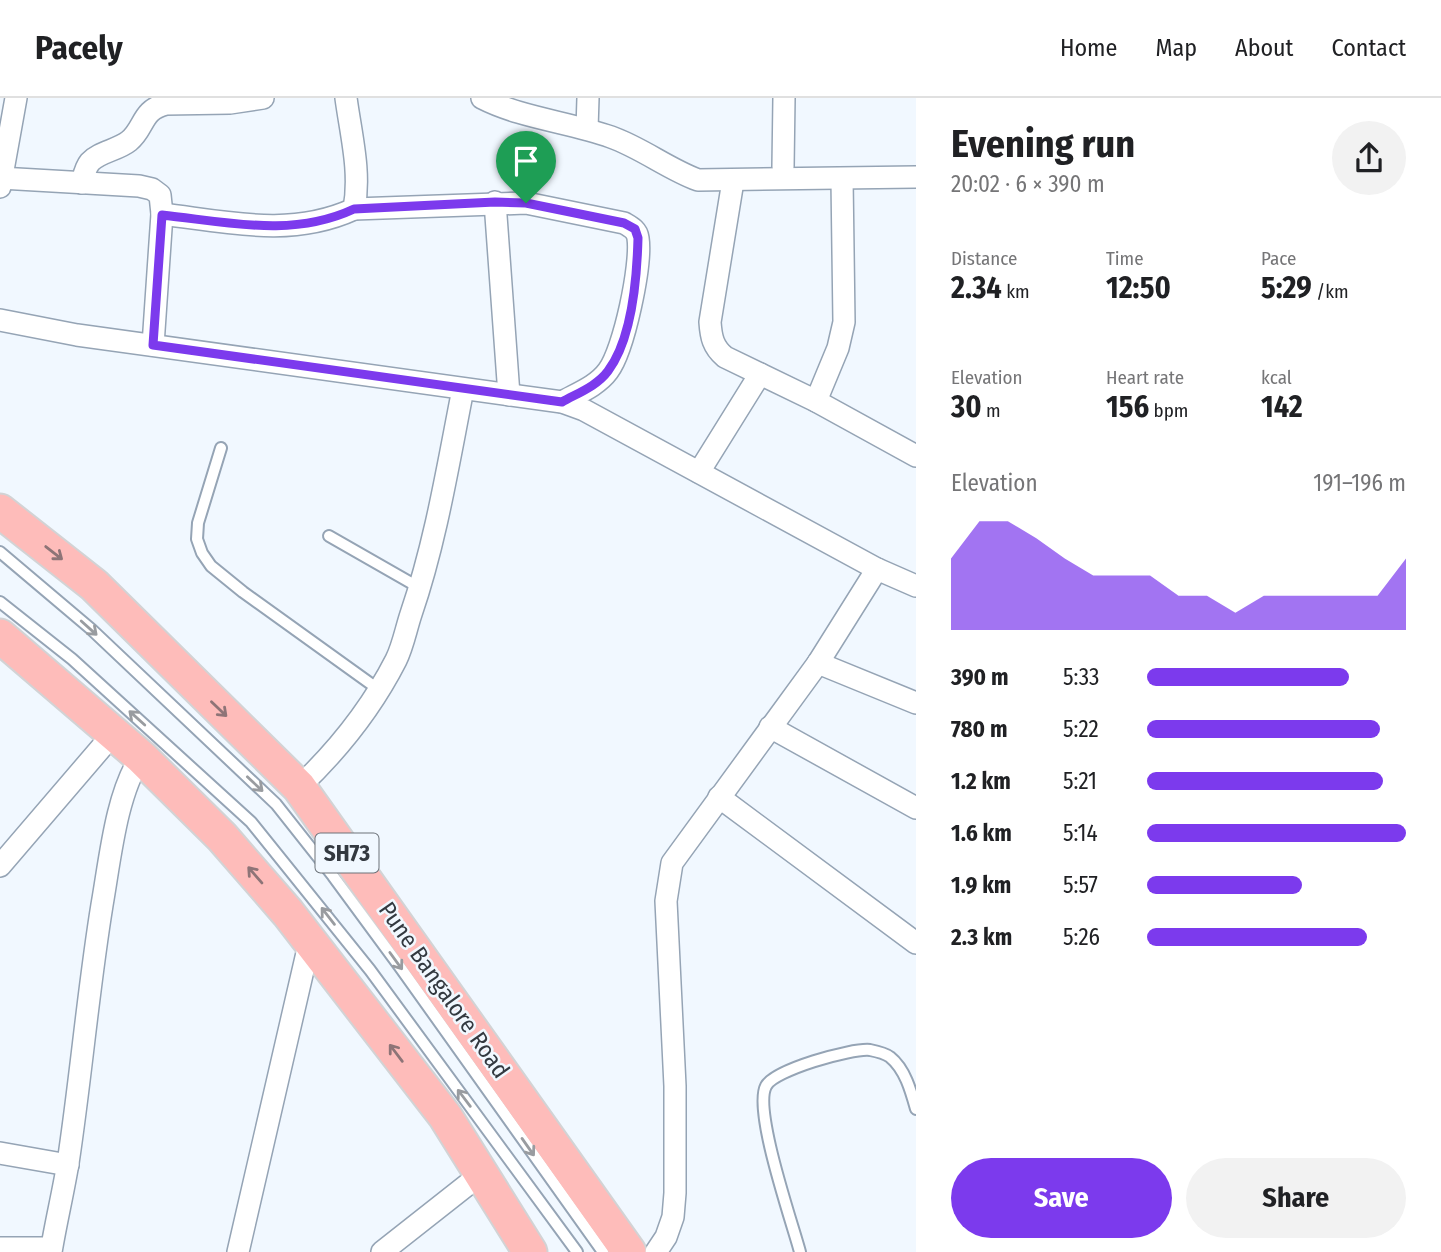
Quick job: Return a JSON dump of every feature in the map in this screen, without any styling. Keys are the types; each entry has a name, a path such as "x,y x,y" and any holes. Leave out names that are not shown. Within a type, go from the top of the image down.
{"main road":[{"name":"Pune Bangalore Road","path":"0,511 94,586 299,787 629,1252"},
{"path":"0,636 141,757 222,837 310,940 445,1116 530,1252"}],"street":[{"path":"16,98 1,181 139,186 152,189 160,195 162,215 153,345"},
{"path":"82,183 92,160 129,141 147,114 156,106 230,103 263,98"},
{"path":"346,98 357,172 354,209"},
{"path":"482,98 587,129 632,146 675,172 698,180 916,177"},
{"path":"587,129 588,98"},
{"path":"783,167 784,98"},
{"path":"816,401 838,348 844,322 842,178"},
{"path":"733,181 710,321 711,338 716,349 725,357 816,401 916,456"},
{"path":"162,215 276,227 305,225 354,209 495,202 526,203 624,223 635,229 638,238 631,309 621,344 608,371 596,383 562,402"},
{"path":"495,202 509,395"},
{"path":"0,320 77,335 562,402 584,410 877,569 916,586"},
{"path":"698,472 760,374"},
{"path":"299,787 332,755 355,726 396,658 434,536 463,389"},
{"path":"656,1252 670,1227 676,1193 675,1086 666,901 672,863 818,663 877,569"},
{"path":"818,663 916,703"},
{"path":"769,727 916,807"},
{"path":"0,866 113,734"},
{"path":"0,1248 51,1250 68,1165 89,986 106,887 123,795 130,774 141,757"},
{"path":"719,797 916,943"},
{"path":"238,1252 310,940"},
{"path":"0,1153 68,1165"},
{"path":"383,1252 481,1174"}],"lane":[{"path":"220,448 198,523 197,539 202,553 211,566 243,592 378,689"},
{"path":"329,536 420,588"},
{"path":"0,552 91,629 276,804 393,957 603,1252"},
{"path":"0,602 72,659 251,821 370,970 577,1252"},
{"path":"800,1252 772,1154 762,1103 765,1087 774,1077 793,1070 842,1053 869,1050 889,1056 904,1075 916,1109"}],"route":[{"path":"526,203 624,223 635,229 638,238 631,309 621,344 608,371 596,383 562,402 153,345 162,215 276,227 305,225 354,209 526,203"}]}
